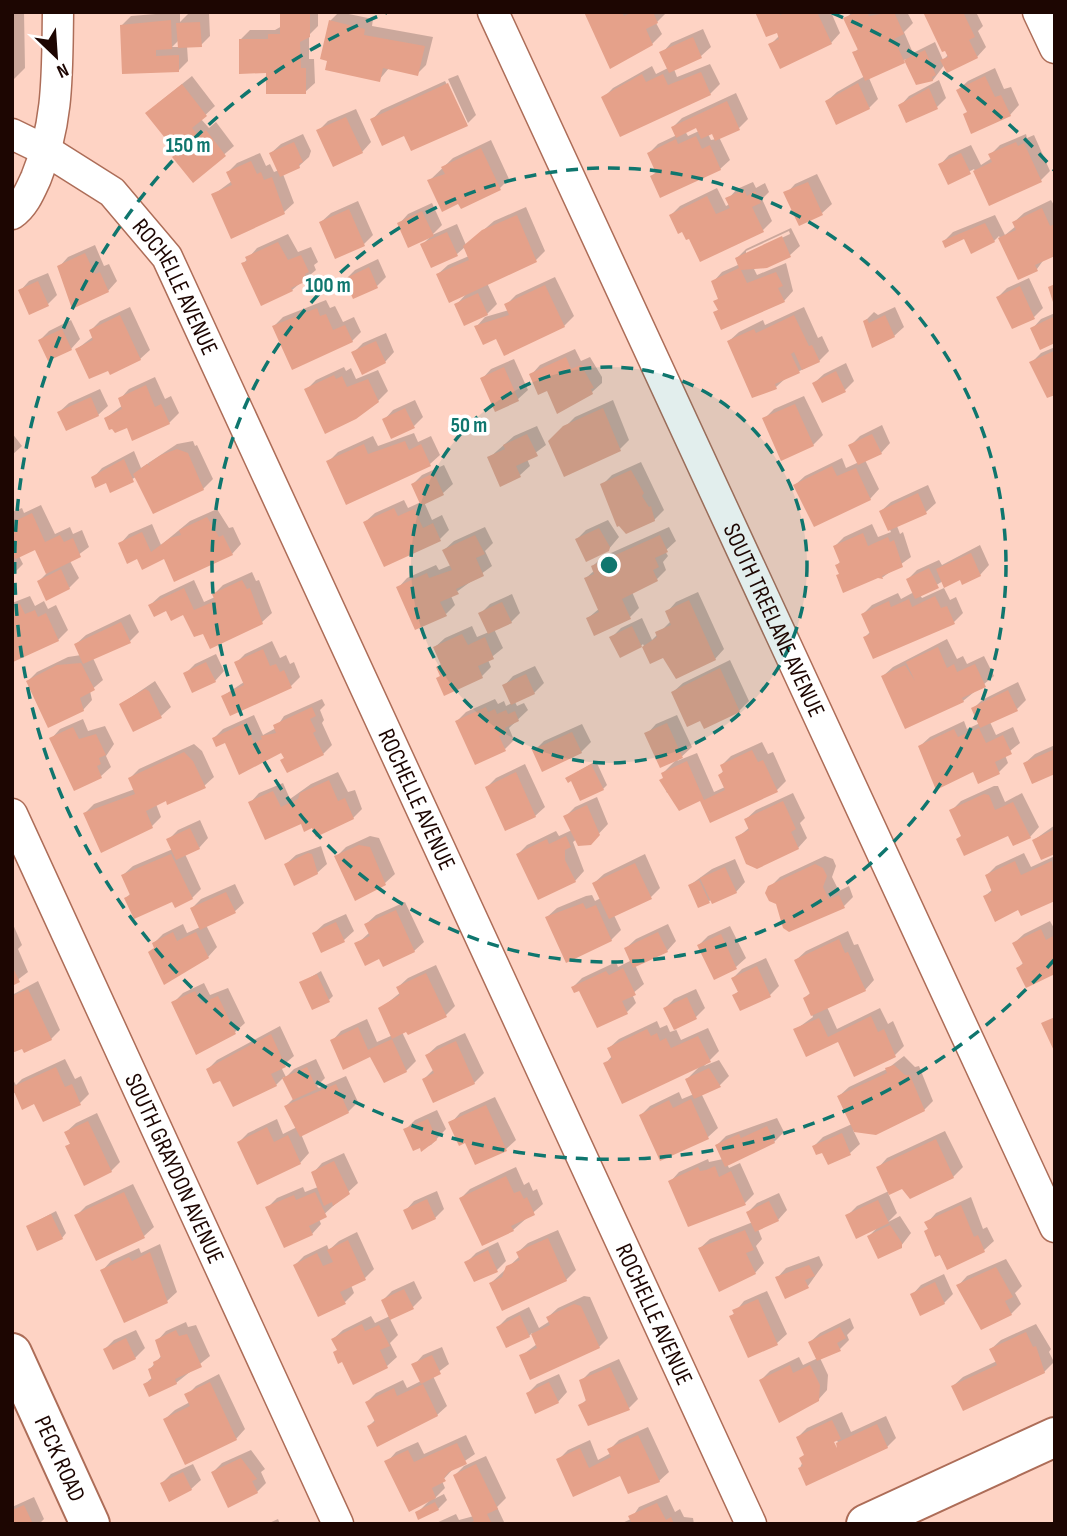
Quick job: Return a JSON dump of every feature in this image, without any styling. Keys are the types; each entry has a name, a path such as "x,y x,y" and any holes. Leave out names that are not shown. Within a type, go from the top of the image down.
{"street":[{"path":"12,214 19,209 31,189 47,150 57,103 58,12"},
{"name":"SOUTH TREELANE AVENUE","path":"493,12 1055,1227"},
{"path":"1038,12 1055,48"},
{"name":"ROCHELLE AVENUE","path":"12,134 47,150 112,192 167,257 751,1524"},
{"name":"SOUTH GRAYDON AVENUE","path":"12,814 338,1524"},
{"name":"PECK ROAD","path":"12,1353 90,1524"},
{"path":"866,1524 1055,1437"}],"building":[{"path":"584,12 622,12 624,16 633,12 653,12 658,23 646,29 653,45 610,69"},
{"path":"755,12 779,12 780,15 787,12 817,12 832,44 780,69 768,44 779,39 777,33 766,37"},
{"path":"857,12 867,12 869,16 894,12 904,34 894,39 905,63 865,81 852,52 858,50 843,18"},
{"path":"923,12 963,12 975,37 969,40 978,58 947,73 940,60 948,57 945,51 942,52"},
{"path":"280,13 310,13 310,37 300,42 301,68 306,68 306,94 266,94 266,73 239,74 239,39 268,39 268,34 280,34"},
{"path":"171,20 172,49 156,50 156,56 179,55 179,72 122,74 120,25"},
{"path":"329,20 365,29 364,35 425,46 418,76 383,68 380,82 325,70 327,61 320,59"},
{"path":"200,22 202,47 178,48 176,23"},
{"path":"693,37 702,58 669,73 659,52"},
{"path":"925,50 936,75 932,77 933,81 916,85 904,60"},
{"path":"701,72 711,95 620,137 601,97 642,74 646,82 663,74 668,85"},
{"path":"985,76 995,97 1001,95 1011,116 971,134 963,114 967,112 956,90"},
{"path":"448,83 468,126 411,151 404,136 382,146 370,119"},
{"path":"858,83 870,109 836,125 825,101"},
{"path":"182,84 207,116 192,128 199,136 206,130 226,156 193,183 172,157 177,153 145,113"},
{"path":"929,88 938,109 906,123 898,105"},
{"path":"727,101 740,130 715,141 712,134 701,139 696,128 676,138 671,127"},
{"path":"346,117 363,153 333,167 316,130"},
{"path":"696,136 702,149 710,145 721,170 660,198 650,176 656,173 647,153 676,139 678,144"},
{"path":"294,142 303,162 299,164 300,168 280,177 269,153"},
{"path":"1016,142 1018,146 1024,143 1042,182 989,206 973,171 992,162 988,154"},
{"path":"481,148 501,190 461,209 458,204 442,212 427,180 445,174 441,167"},
{"path":"961,153 971,174 948,185 938,164"},
{"path":"251,161 257,174 261,172 264,180 272,177 285,214 231,239 211,194 232,185 226,172"},
{"path":"808,182 823,215 799,226 783,192"},
{"path":"744,190 747,196 755,191 761,203 752,207 764,232 700,262 689,239 686,240 682,232 678,234 669,215 707,196 716,214 730,208 725,198"},
{"path":"1042,208 1050,226 1055,224 1055,256 1035,265 1038,271 1018,280 998,238 1016,230 1012,222"},
{"path":"349,209 365,246 335,259 319,222"},
{"path":"422,211 434,236 408,248 397,223"},
{"path":"517,215 537,262 449,303 436,274 469,260 463,246 482,230"},
{"path":"985,223 995,242 971,254 964,239 945,248 942,241"},
{"path":"447,232 458,256 431,268 420,244"},
{"path":"782,236 791,257 767,268 741,270 747,283 776,272 783,286 778,288 785,302 721,330 713,312 718,310 713,301 718,299 711,281 739,268 735,258"},
{"path":"278,242 288,260 301,255 309,272 305,274 307,281 291,288 293,291 261,306 241,263 247,261 245,257"},
{"path":"85,253 95,274 100,272 109,292 72,309 57,266"},
{"path":"369,267 378,288 353,299 344,279"},
{"path":"38,281 49,306 29,315 18,290"},
{"path":"1055,284 1055,308 1048,287"},
{"path":"545,285 565,327 504,356 496,339 483,345 474,326 509,315 504,304"},
{"path":"1020,286 1035,319 1012,329 996,297"},
{"path":"478,293 488,315 464,326 454,304"},
{"path":"317,308 320,316 326,314 333,330 345,325 353,342 292,370 272,326"},
{"path":"120,315 141,360 110,375 108,371 89,379 75,349 93,340 89,330"},
{"path":"794,315 820,362 802,370 794,352 791,354 800,373 775,384 777,389 752,398 727,341 754,329 756,333"},
{"path":"885,315 895,337 872,348 863,321 867,319 869,323"},
{"path":"1055,316 1055,343 1040,350 1030,328"},
{"path":"62,329 72,350 48,361 38,340"},
{"path":"376,341 386,363 362,375 351,352"},
{"path":"1054,351 1055,395 1047,398 1029,362"},
{"path":"566,357 571,369 581,365 594,388 591,389 593,394 557,414 547,391 538,395 529,374"},
{"path":"504,367 519,401 495,412 480,378"},
{"path":"836,371 846,392 822,403 812,383"},
{"path":"334,375 336,379 342,376 347,387 368,379 379,402 356,419 325,434 304,389"},
{"path":"146,385 155,407 161,404 170,424 132,441 127,428 115,433 112,429 109,430 104,418 122,409 118,398"},
{"path":"91,397 99,416 66,431 57,412"},
{"path":"795,404 814,446 781,461 762,418"},
{"path":"405,408 415,428 391,439 382,419"},
{"path":"603,408 621,451 564,477 548,441 563,426"},
{"path":"527,434 538,456 516,466 521,477 500,487 487,457 505,449 503,445"},
{"path":"872,434 882,454 858,465 848,445"},
{"path":"405,441 409,450 421,444 431,466 346,505 326,461 364,444 368,454"},
{"path":"177,449 188,453 204,490 153,514 133,474 147,464 150,466 149,463 161,455"},
{"path":"124,459 134,482 110,493 106,483 95,488 91,477"},
{"path":"832,466 837,476 856,468 871,500 814,527 793,485"},
{"path":"631,470 644,493 642,496 649,507 651,506 655,521 626,534 617,527 600,484"},
{"path":"434,473 444,495 421,506 411,484"},
{"path":"918,493 927,514 888,531 879,511"},
{"path":"394,508 398,516 414,509 423,528 433,523 441,541 384,567 363,522"},
{"path":"32,513 45,542 60,535 64,542 73,538 81,557 46,574 35,550 16,559 12,557 12,516 15,521"},
{"path":"207,517 219,537 223,535 233,555 174,582 164,559 142,570 137,559 127,564 118,543 142,532 151,552 170,538 181,535 179,530"},
{"path":"599,528 610,547 609,551 586,562 575,539"},
{"path":"863,533 868,546 888,537 890,542 894,540 903,567 882,576 883,579 878,578 843,593 835,565 840,563 833,546"},
{"path":"475,535 485,554 476,558 484,576 456,589 459,594 440,602 447,616 415,630 396,587 427,573 429,578 452,570 442,550"},
{"path":"660,535 668,552 655,558 659,567 653,570 658,581 622,599 631,619 594,636 586,618 599,612 584,578 594,574 591,566"},
{"path":"971,553 981,576 962,585 960,580 944,588 936,569"},
{"path":"929,568 939,588 915,599 906,579"},
{"path":"61,569 70,589 46,601 37,581"},
{"path":"242,580 247,589 250,588 263,624 210,649 203,634 194,637 183,615 171,621 166,611 154,617 148,605 184,588 194,610 215,601 212,594"},
{"path":"935,596 941,608 947,606 955,624 873,659 863,637 870,634 861,614 889,601 891,607 909,599 912,607"},
{"path":"689,600 716,660 676,679 663,658 650,664 642,647 657,637 655,632 671,625 665,611"},
{"path":"502,602 512,623 488,634 478,613"},
{"path":"20,604 25,614 35,610 38,617 46,613 59,641 13,662 12,607"},
{"path":"121,622 131,643 83,664 74,644"},
{"path":"632,626 642,647 620,658 609,637"},
{"path":"462,634 468,645 485,637 494,659 478,666 483,678 444,696 436,678 440,676 436,667 441,665 433,647"},
{"path":"938,647 947,668 954,664 957,672 975,664 986,687 962,698 964,702 905,729 881,676 905,665 915,681 906,662"},
{"path":"263,649 270,666 276,664 280,672 284,670 292,688 230,716 221,696 244,685 234,662"},
{"path":"206,662 216,682 192,693 183,673"},
{"path":"81,663 95,690 80,698 84,711 48,728 26,681 57,665"},
{"path":"720,668 740,712 704,729 700,721 687,727 671,692"},
{"path":"526,674 535,694 511,705 502,685"},
{"path":"145,689 149,691 162,718 133,732 119,704"},
{"path":"1008,690 1018,711 980,728 971,708"},
{"path":"312,707 316,716 310,719 316,731 313,733 324,755 287,773 280,760 284,758 281,753 239,775 225,743 216,747 212,738 245,723 254,743 262,739 261,736 276,733 273,725"},
{"path":"486,707 488,712 495,709 497,714 506,710 508,714 515,711 519,721 505,728 507,733 499,736 506,751 475,765 455,721"},
{"path":"667,723 683,758 660,768 644,733"},
{"path":"73,727 79,739 96,734 106,755 99,758 101,764 97,766 102,778 74,791 49,738"},
{"path":"979,728 986,743 1003,735 1012,754 995,762 1000,774 978,784 973,772 936,790 918,746 954,729 958,737"},
{"path":"572,732 582,753 542,772 532,750"},
{"path":"1055,749 1055,774 1032,784 1023,763"},
{"path":"752,750 758,762 763,760 778,792 710,823 700,801 679,811 659,780 663,778 661,773 687,761 704,800 725,790 718,775 723,772 720,765"},
{"path":"184,752 193,761 206,788 167,805 166,801 146,811 153,828 101,853 83,813 135,794 128,778"},
{"path":"591,764 604,790 580,801 571,781 568,783 565,778"},
{"path":"516,772 536,817 505,831 485,787"},
{"path":"329,780 338,801 345,798 354,819 316,837 312,828 304,832 301,824 265,840 248,802 273,791 281,807 298,799 300,793"},
{"path":"984,794 989,795 995,810 1013,802 1031,838 1013,846 1008,836 964,856 956,839 961,836 949,810"},
{"path":"783,801 796,829 791,832 799,849 757,869 746,864 735,837 749,830 744,819"},
{"path":"587,805 600,835 591,845 578,846 563,816"},
{"path":"190,828 200,849 176,860 166,839"},
{"path":"1055,829 1055,854 1041,860 1032,840"},
{"path":"566,836 571,847 565,850 565,860 576,882 538,900 516,854 547,839 549,844"},
{"path":"359,845 370,847 386,885 355,901 334,856"},
{"path":"308,853 312,854 318,874 294,886 284,864"},
{"path":"171,854 193,899 175,908 172,902 134,919 124,898 130,895 121,875"},
{"path":"1015,861 1021,875 1052,861 1055,901 1021,916 1018,910 995,922 983,896 992,892 985,875"},
{"path":"635,863 652,899 609,919 592,883"},
{"path":"815,864 823,868 827,876 823,887 829,899 839,895 845,908 789,932 783,928 776,904 769,901 765,893 768,886"},
{"path":"725,867 737,893 712,904 700,878"},
{"path":"699,880 710,903 698,908 688,885"},
{"path":"226,892 236,913 200,930 190,908"},
{"path":"583,903 586,909 596,905 612,941 566,963 545,917"},
{"path":"396,910 415,952 383,967 379,959 365,966 354,943 370,936 364,924"},
{"path":"336,922 345,942 321,953 312,933"},
{"path":"1041,929 1046,940 1055,935 1055,974 1026,988 1016,968 1023,964 1012,943"},
{"path":"173,932 177,941 196,932 209,958 164,985 148,952 154,948 152,943"},
{"path":"658,932 668,952 633,968 624,948"},
{"path":"721,934 737,969 714,980 697,945"},
{"path":"839,939 866,991 811,1016 803,998 810,994 794,960"},
{"path":"12,966 20,982 12,986"},
{"path":"757,966 771,997 740,1011 732,995 738,992 731,978"},
{"path":"623,968 636,995 622,1001 628,1014 597,1028 579,991 574,993 571,987 606,971 609,975"},
{"path":"426,973 447,1017 408,1035 406,1032 392,1039 378,1008 400,995 396,987"},
{"path":"317,974 330,1002 312,1010 299,982"},
{"path":"28,989 52,1040 24,1053 22,1049 12,1053 12,996"},
{"path":"195,991 201,1003 218,996 236,1034 196,1055 171,1002"},
{"path":"687,997 697,1019 674,1030 663,1008"},
{"path":"871,1016 878,1032 884,1029 896,1057 854,1077 838,1042 806,1057 793,1029 819,1018 828,1037"},
{"path":"1055,1017 1055,1053 1041,1023"},
{"path":"358,1027 368,1050 392,1039 407,1072 384,1083 370,1057 343,1070 330,1040"},
{"path":"647,1029 651,1036 657,1033 660,1041 666,1038 671,1048 698,1036 711,1062 622,1104 603,1063 612,1059 607,1048"},
{"path":"271,1034 286,1067 271,1074 277,1086 233,1107 220,1081 213,1084 206,1069"},
{"path":"456,1041 475,1084 433,1103 422,1079 434,1073 425,1055"},
{"path":"894,1065 905,1075 910,1075 925,1111 876,1135 854,1132 837,1096 887,1073 885,1068"},
{"path":"56,1067 65,1087 72,1084 81,1105 43,1122 34,1104 22,1110 12,1087"},
{"path":"307,1067 317,1089 293,1100 282,1078"},
{"path":"709,1068 721,1087 694,1099 685,1079"},
{"path":"336,1084 349,1113 300,1137 284,1106"},
{"path":"691,1099 709,1139 660,1161 639,1115 669,1100 673,1108"},
{"path":"486,1105 507,1151 475,1165 465,1143 459,1146 448,1122"},
{"path":"428,1119 437,1140 421,1152 420,1148 413,1151 403,1129"},
{"path":"88,1121 112,1172 84,1186 65,1146 70,1144 64,1132"},
{"path":"767,1126 775,1143 725,1167 715,1145 739,1134 741,1138"},
{"path":"267,1127 274,1142 288,1135 301,1164 257,1185 237,1142"},
{"path":"842,1133 851,1155 828,1165 822,1153 816,1155 812,1146"},
{"path":"936,1139 954,1178 910,1199 902,1189 889,1195 876,1167"},
{"path":"334,1161 350,1194 333,1206 332,1202 324,1206 311,1172"},
{"path":"715,1166 719,1177 731,1171 746,1205 688,1227 668,1181 698,1167 700,1171"},
{"path":"506,1176 514,1193 520,1191 524,1199 527,1197 535,1215 511,1226 514,1231 482,1246 459,1198"},
{"path":"124,1192 145,1238 96,1261 74,1215"},
{"path":"315,1192 327,1217 309,1226 313,1235 284,1248 265,1207 294,1195 296,1200"},
{"path":"427,1199 436,1219 412,1230 403,1210"},
{"path":"878,1200 889,1223 856,1239 845,1215"},
{"path":"769,1201 779,1221 755,1232 746,1212"},
{"path":"961,1205 974,1237 978,1235 985,1252 947,1270 940,1255 935,1257 924,1231 928,1229 924,1222"},
{"path":"51,1214 63,1239 37,1251 26,1226"},
{"path":"890,1225 902,1243 902,1248 878,1259 867,1236"},
{"path":"745,1230 754,1250 746,1253 756,1274 719,1292 698,1248"},
{"path":"548,1238 567,1281 502,1311 489,1283 502,1277 506,1266 520,1260 516,1252"},
{"path":"348,1240 366,1280 340,1292 346,1304 318,1317 293,1265 317,1253 323,1266 333,1262 327,1250"},
{"path":"488,1250 498,1272 474,1282 464,1262"},
{"path":"150,1252 168,1303 124,1323 100,1270 129,1257 132,1261"},
{"path":"809,1265 815,1276 805,1280 809,1288 785,1299 775,1277"},
{"path":"996,1267 1013,1297 1005,1301 1012,1315 981,1330 956,1285"},
{"path":"935,1282 945,1304 920,1316 910,1294"},
{"path":"404,1289 414,1309 390,1320 381,1300"},
{"path":"758,1299 778,1345 748,1358 729,1316 734,1314 732,1310"},
{"path":"574,1304 581,1306 600,1348 530,1380 519,1355 537,1348 531,1334 550,1325 546,1317"},
{"path":"520,1315 530,1337 506,1348 496,1327"},
{"path":"362,1324 365,1331 379,1325 390,1346 380,1350 388,1368 353,1385 342,1362 338,1364 333,1352 337,1350 331,1339"},
{"path":"840,1327 846,1338 837,1343 841,1351 817,1361 808,1342"},
{"path":"176,1330 179,1336 187,1334 202,1367 175,1379 177,1384 149,1397 143,1384 152,1380 148,1369 154,1366 153,1362 161,1358 155,1340"},
{"path":"1026,1332 1033,1347 1036,1346 1045,1373 963,1411 951,1386 997,1365 989,1349"},
{"path":"126,1338 136,1359 113,1370 103,1349"},
{"path":"432,1355 441,1374 421,1384 411,1364"},
{"path":"790,1365 793,1373 810,1365 820,1385 819,1401 779,1423 759,1380"},
{"path":"610,1367 630,1410 588,1426 578,1405 586,1401 579,1380"},
{"path":"210,1382 237,1440 185,1465 163,1419 190,1406 184,1394"},
{"path":"549,1382 559,1403 535,1414 526,1393"},
{"path":"423,1384 438,1416 377,1447 367,1426 375,1422 365,1402 394,1388 397,1396"},
{"path":"832,1420 841,1439 834,1442 837,1448 836,1443 877,1424 888,1448 806,1486 798,1468 803,1466 799,1458 804,1455 796,1437"},
{"path":"638,1435 660,1482 628,1494 620,1476 573,1497 556,1459 580,1448 589,1468 611,1457 607,1449"},
{"path":"457,1443 467,1464 449,1472 444,1478 446,1481 432,1488 436,1498 409,1512 384,1461 408,1450 414,1462"},
{"path":"241,1458 257,1479 252,1481 258,1493 228,1508 211,1472"},
{"path":"476,1464 498,1509 487,1514 492,1524 468,1524 474,1521 453,1475"},
{"path":"183,1472 192,1490 169,1502 160,1483"},
{"path":"435,1502 439,1510 418,1520 415,1512"},
{"path":"657,1503 666,1520 671,1517 674,1524 632,1524 628,1516"},
{"path":"24,1505 33,1524 12,1524 12,1510"}]}
